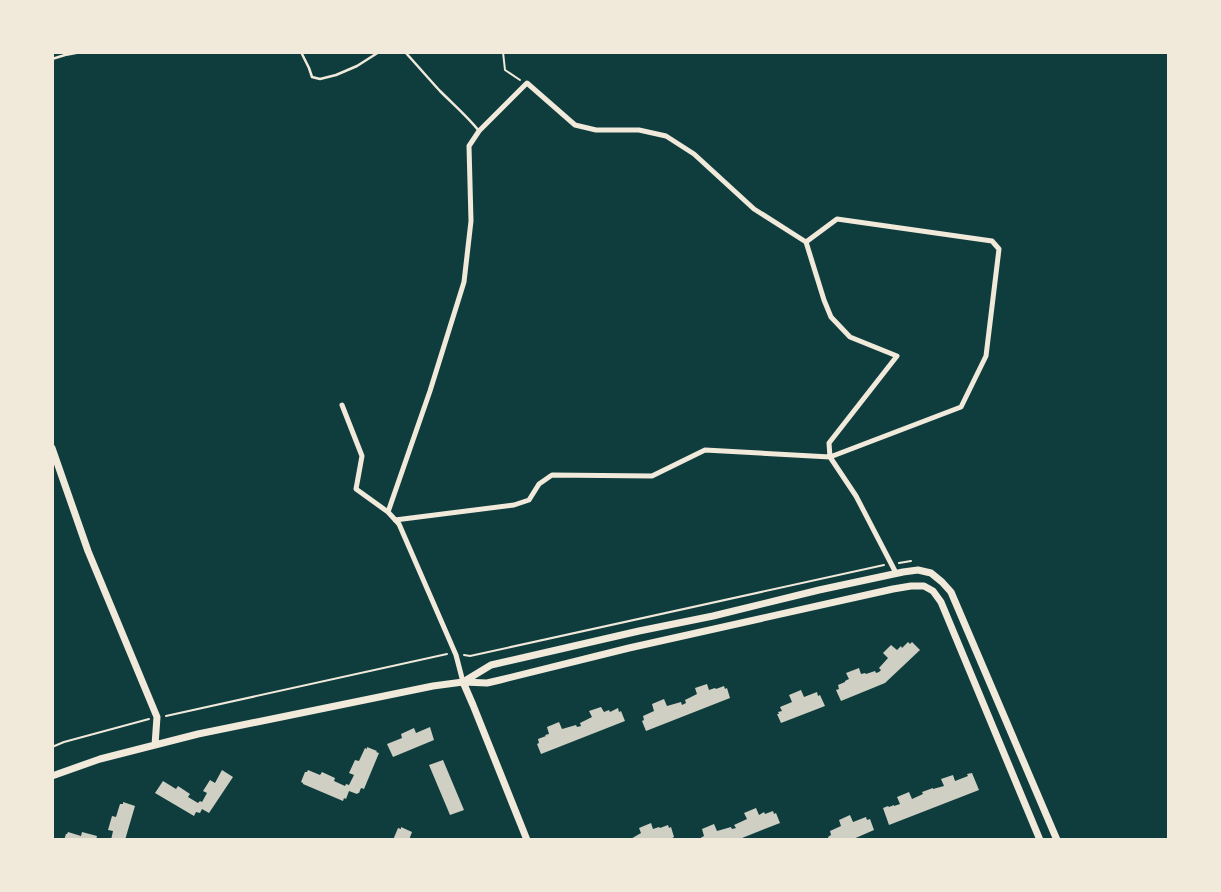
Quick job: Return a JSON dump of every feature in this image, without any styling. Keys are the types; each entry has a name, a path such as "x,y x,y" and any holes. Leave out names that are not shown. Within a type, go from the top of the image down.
{"street":[{"path":"388,512 430,391 464,282 472,221 469,146 479,131 527,83 575,125 596,130 639,130 666,136 694,154 754,209 806,242 831,318 850,337 897,356 829,443 830,457 856,496 896,573"},
{"path":"395,520 514,505 529,500 540,484 552,476 652,476 705,450 830,457 961,407 986,356 999,250 992,241 838,219 806,242"},
{"path":"342,404 362,456 356,489 388,512 399,524 456,654 462,682 527,840"},
{"path":"52,448 88,551 157,717 155,745"},
{"path":"462,682 491,665 896,573 918,570 931,573 951,592 1057,840"},
{"path":"52,776 82,765 198,734 425,687 462,682 487,683 629,648 810,607 893,589 924,586 933,590 940,602 1040,840"}],"lane":[{"path":"52,59 81,52"},
{"path":"301,52 310,68 312,77 320,79 336,75 357,66 379,52"},
{"path":"405,52 479,131"}],"path":[{"path":"503,52 505,70 527,83"},
{"path":"52,747 64,742 157,717 449,654 470,656 911,561"}],"building":[{"path":"908,642 910,644 912,642 920,650 885,683 841,701 836,690 839,689 838,685 849,679 846,673 859,668 861,674 879,672 881,670 879,668 888,658 883,653 891,645 897,650"},
{"path":"707,684 709,690 724,686 725,689 727,688 730,698 646,731 642,721 644,720 643,716 654,711 652,704 664,699 667,706 681,702 682,705 686,703 685,700 697,694 695,688"},
{"path":"801,690 804,697 817,692 825,706 781,723 777,714 782,711 780,707 792,702 789,695"},
{"path":"601,707 604,712 609,710 610,712 618,708 625,721 541,754 537,744 539,743 538,739 549,734 547,727 559,722 562,729 576,725 577,727 581,726 580,723 592,717 589,711"},
{"path":"430,727 434,740 393,757 387,744 402,738 401,734 414,728 416,733"},
{"path":"367,747 379,753 364,789 361,788 359,793 349,791 346,799 344,798 343,801 301,782 305,772 308,770 320,775 322,772 335,778 334,781 345,786 346,784 349,785 354,775 349,773 355,760 359,761"},
{"path":"443,760 464,810 450,815 429,765"},
{"path":"222,770 233,777 209,813 202,809 200,813 196,812 194,816 155,793 163,781 176,789 178,786 190,794 188,797 198,803 202,802 207,793 203,791 210,780 215,783"},
{"path":"972,773 979,790 889,825 883,808 900,804 897,797 909,792 912,799 923,794 922,792 944,786 941,779 953,775 955,781"},
{"path":"123,802 135,806 125,840 111,840 113,831 108,830 112,816 116,817 120,804 123,804"},
{"path":"756,808 759,815 764,812 765,814 773,811 774,814 776,813 780,823 737,840 697,840 704,836 702,829 714,824 717,831 731,827 732,829 736,828 734,825 747,819 744,813"},
{"path":"850,815 853,822 866,817 867,820 870,819 874,830 851,840 829,840 830,831 841,826 839,820"},
{"path":"651,823 653,829 668,825 669,828 671,827 674,837 669,840 629,840 641,833 639,828"},
{"path":"401,827 412,832 409,840 393,840 398,828 401,829"},
{"path":"68,832 81,836 82,832 97,836 96,840 64,840"}]}
